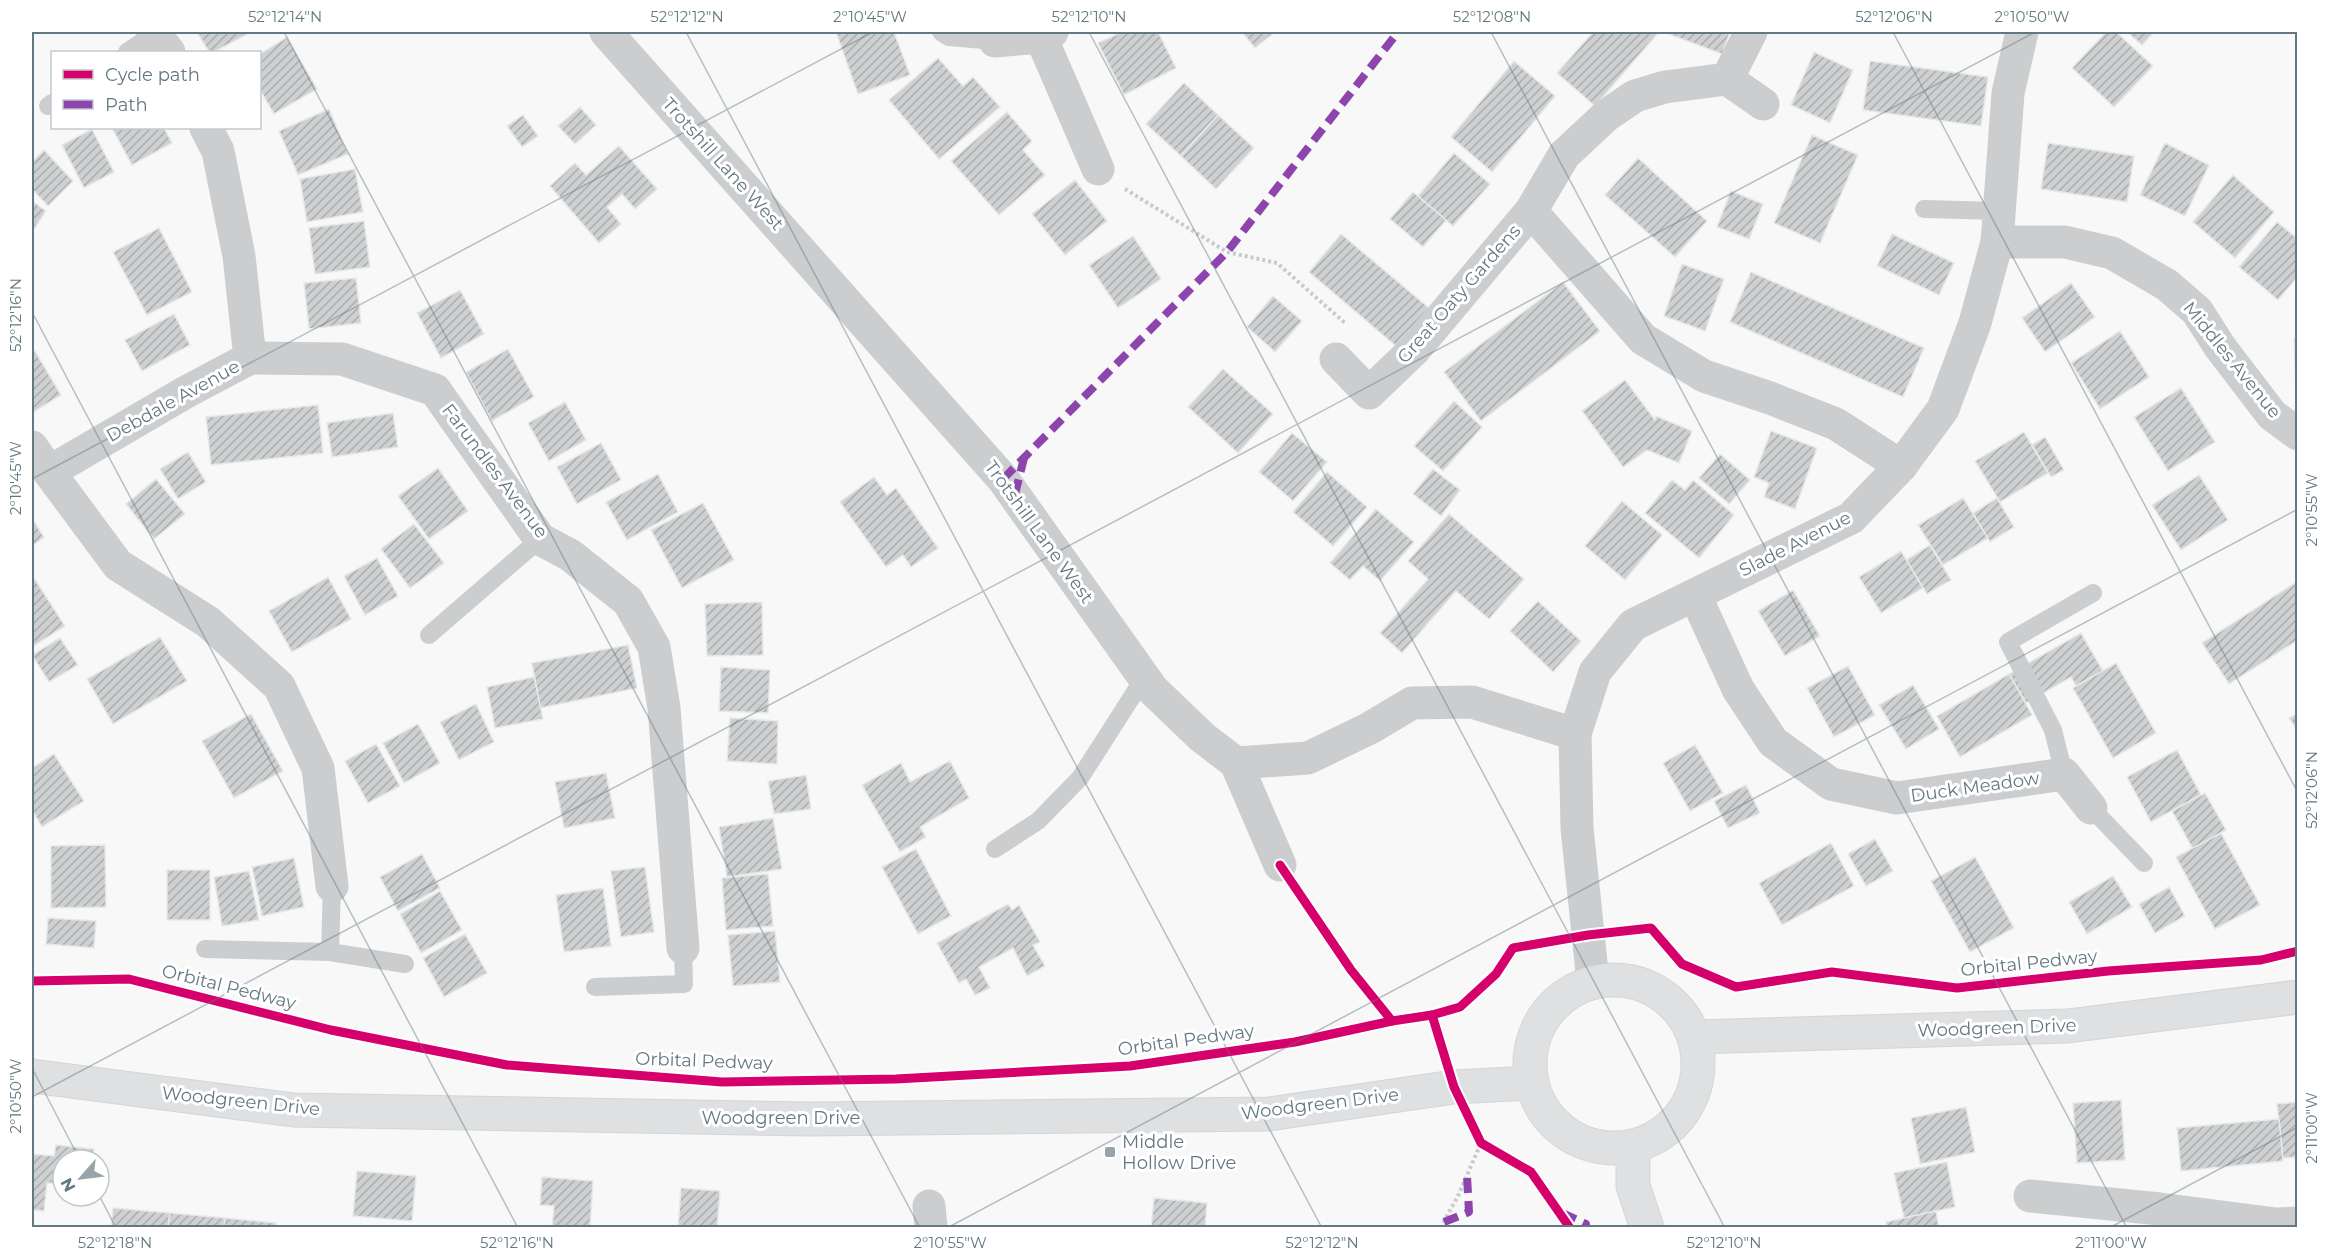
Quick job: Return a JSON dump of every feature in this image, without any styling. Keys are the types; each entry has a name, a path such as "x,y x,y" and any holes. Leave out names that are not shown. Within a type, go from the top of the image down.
{"main road":[{"path":"1627,980 1671,1001 1695,1037 1698,1080 1679,1120 1634,1148 1593,1148 1549,1121 1530,1083 1531,1042 1553,1004 1593,982 1627,980"},
{"name":"Woodgreen Drive","path":"1695,1037 2068,1026 2298,997"},
{"name":"Woodgreen Drive","path":"32,1076 294,1110 811,1119 1269,1114 1454,1087 1530,1083"},
{"path":"1634,1148 1633,1186 1647,1227"}],"street":[{"name":"Trotshill Lane West","path":"606,32 1003,479 1153,690 1202,737 1236,763"},
{"path":"1751,32 1727,79 1763,104"},
{"name":"Slade Avenue","path":"1593,982 1577,828 1575,734 1595,672 1633,625 1851,518 1901,466 1943,409 1975,323 1999,227 2008,93 2022,32"},
{"path":"994,41 1046,34 1098,169"},
{"name":"Great Oaty Gardens","path":"1336,359 1369,393 1414,350 1531,211 1564,155 1607,115 1635,96 1665,87 1727,79"},
{"name":"Debdale Avenue","path":"207,129 218,151 239,256 250,358 186,392 40,459 118,565 208,622 279,686 318,768 332,886"},
{"name":"Great Oaty Gardens","path":"1531,211 1643,339 1704,376 1770,398 1836,424 1901,466"},
{"name":"Middles Avenue","path":"1999,227 2112,253 2167,285 2197,311 2220,347 2272,415 2298,434"},
{"name":"Farundles Avenue","path":"250,358 342,359 435,390 540,539 570,555 628,601 654,647 664,708 683,948"},
{"name":"Duck Meadow","path":"1695,595 1738,689 1773,742 1831,784 1897,798 2064,774 2091,808"},
{"path":"1280,865 1236,763 1308,758 1370,728 1412,703 1472,702 1575,734"},
{"path":"2030,1196 2276,1224 2298,1223"}],"lane":[{"path":"941,32 949,37 994,41"},
{"path":"129,51 159,39"},
{"path":"1924,209 1999,227"},
{"path":"429,635 540,539"},
{"path":"2064,774 2054,730 2008,642 2093,593"},
{"path":"995,849 1038,821 1080,778 1144,678"},
{"path":"2091,808 2144,863"},
{"path":"330,952 332,886"},
{"path":"595,987 684,984 683,948"},
{"path":"205,949 330,952 405,964"}],"path":[{"path":"1098,169 1134,196 1227,252 1277,263 1348,326"},
{"path":"1454,1087 1481,1143 1491,1149"},
{"path":"1443,1227 1481,1143"}],"building":[{"path":"197,32 251,32 216,51 208,51"},
{"path":"836,32 894,32 910,75 858,94"},
{"path":"1122,32 1158,32 1176,68 1124,95 1098,43"},
{"path":"1242,32 1275,32 1255,48"},
{"path":"1593,32 1659,32 1595,106 1557,73"},
{"path":"1667,32 1730,32 1722,54"},
{"path":"2106,32 2116,32 2153,66 2114,107 2072,68"},
{"path":"2127,32 2154,32 2142,45"},
{"path":"287,37 317,89 274,114 261,92 261,53"},
{"path":"1814,52 1853,70 1830,123 1791,105"},
{"path":"938,58 963,86 973,77 1000,107 939,159 889,100"},
{"path":"1514,61 1555,96 1492,172 1451,137"},
{"path":"1870,61 1988,77 1981,126 1863,110"},
{"path":"1184,83 1218,115 1181,156 1146,124"},
{"path":"580,107 596,125 575,144 558,126"},
{"path":"329,109 348,154 298,175 279,131"},
{"path":"1007,112 1032,141 1023,150 1045,175 999,215 951,161"},
{"path":"523,115 538,136 522,147 507,126"},
{"path":"1218,115 1254,148 1216,189 1181,156"},
{"path":"92,129 114,172 84,188 62,145"},
{"path":"113,129 165,129 172,143 132,165"},
{"path":"1812,135 1858,155 1820,243 1774,223"},
{"path":"2048,143 2134,156 2127,202 2041,189"},
{"path":"2165,143 2209,165 2185,216 2140,195"},
{"path":"619,146 657,189 635,209 622,194 607,207 621,224 599,243 550,186 575,163 586,175"},
{"path":"44,150 73,181 48,206 32,189 32,162"},
{"path":"1454,153 1490,184 1453,226 1418,196"},
{"path":"1638,158 1707,221 1675,257 1605,195"},
{"path":"355,169 363,212 307,222 300,179"},
{"path":"2233,175 2274,212 2235,258 2193,222"},
{"path":"1075,180 1107,221 1065,255 1032,214"},
{"path":"1731,191 1763,204 1749,239 1717,227"},
{"path":"1413,192 1446,220 1423,247 1390,219"},
{"path":"32,201 46,211 32,232"},
{"path":"364,221 370,267 315,274 309,228"},
{"path":"2277,222 2298,239 2298,276 2278,300 2239,267"},
{"path":"159,228 192,292 147,315 113,252"},
{"path":"1341,234 1429,308 1396,346 1309,272"},
{"path":"1892,234 1954,263 1939,295 1877,266"},
{"path":"1133,236 1161,279 1118,308 1089,265"},
{"path":"1682,264 1724,279 1705,331 1664,316"},
{"path":"1751,272 1924,348 1903,397 1730,322"},
{"path":"356,278 361,323 309,329 304,283"},
{"path":"1563,282 1600,331 1481,421 1444,372"},
{"path":"2071,283 2095,317 2045,352 2022,318"},
{"path":"460,290 484,334 441,358 417,313"},
{"path":"1273,296 1302,321 1275,352 1247,327"},
{"path":"174,314 190,345 142,371 125,340"},
{"path":"2120,331 2149,377 2100,409 2071,363"},
{"path":"2294,338 2298,338 2298,390 2296,390"},
{"path":"508,349 534,397 492,421 466,372"},
{"path":"35,351 61,395 32,413 32,354"},
{"path":"1223,369 1273,414 1238,453 1188,407"},
{"path":"1625,380 1655,420 1656,416 1692,431 1679,463 1647,450 1623,467 1582,411"},
{"path":"2181,388 2215,442 2168,471 2134,417"},
{"path":"1454,401 1482,427 1443,471 1414,446"},
{"path":"565,402 586,440 549,461 528,423"},
{"path":"318,405 323,453 211,465 206,417"},
{"path":"393,413 398,447 332,457 327,423"},
{"path":"1771,431 1817,448 1795,509 1764,497 1769,483 1754,477"},
{"path":"2024,432 2048,473 2000,502 1975,461"},
{"path":"1292,433 1327,462 1293,501 1259,472"},
{"path":"2045,437 2064,470 2051,477 2032,445"},
{"path":"601,443 621,480 577,504 557,467"},
{"path":"188,452 206,482 178,499 160,469"},
{"path":"1720,454 1750,480 1729,504 1699,478"},
{"path":"438,468 468,511 429,539 398,496"},
{"path":"1433,469 1460,490 1441,516 1413,494"},
{"path":"1327,472 1367,507 1333,546 1293,512"},
{"path":"658,474 678,512 627,540 606,502"},
{"path":"2199,475 2228,520 2181,550 2152,505"},
{"path":"874,477 887,495 896,488 938,548 911,567 903,555 886,567 840,502"},
{"path":"156,479 185,514 154,539 126,504"},
{"path":"1672,480 1685,490 1693,480 1734,515 1699,558 1645,513"},
{"path":"1963,498 1988,538 1943,565 1918,525"},
{"path":"1997,498 2014,527 1990,542 1973,513"},
{"path":"1622,501 1662,535 1625,580 1585,546"},
{"path":"703,503 734,560 682,588 651,530"},
{"path":"1376,509 1414,542 1380,581 1363,566 1350,580 1330,563"},
{"path":"1449,514 1524,579 1489,619 1456,591 1402,653 1380,633 1428,579 1408,561"},
{"path":"32,518 44,537 32,546"},
{"path":"414,524 444,563 410,588 381,549"},
{"path":"1930,545 1951,580 1927,594 1906,560"},
{"path":"1901,551 1923,588 1881,613 1859,577"},
{"path":"377,558 398,596 365,615 344,576"},
{"path":"32,575 65,626 32,647"},
{"path":"328,577 351,619 292,652 269,611"},
{"path":"2298,581 2298,640 2229,684 2202,643"},
{"path":"1793,590 1820,636 1785,656 1758,611"},
{"path":"1538,601 1581,641 1553,672 1510,631"},
{"path":"762,602 763,655 707,656 705,604"},
{"path":"2081,633 2103,671 2076,686 2071,677 2026,703 2009,674"},
{"path":"160,637 187,681 113,724 87,679"},
{"path":"60,638 78,665 49,682 32,655"},
{"path":"628,645 637,688 540,708 532,663"},
{"path":"2116,663 2156,733 2113,758 2073,688"},
{"path":"1848,666 1875,715 1834,737 1807,688"},
{"path":"721,667 770,670 768,713 719,711"},
{"path":"2009,674 2032,715 1960,757 1937,716"},
{"path":"534,677 543,719 495,728 487,687"},
{"path":"1913,685 1939,729 1906,749 1879,705"},
{"path":"476,704 494,742 459,760 440,722"},
{"path":"2298,713 2298,731 2289,718"},
{"path":"251,714 283,771 234,798 202,741"},
{"path":"730,718 778,721 777,764 727,761"},
{"path":"418,724 440,763 404,783 383,743"},
{"path":"376,744 400,786 368,803 345,761"},
{"path":"1695,745 1723,793 1690,811 1663,763"},
{"path":"2177,750 2201,795 2151,822 2127,777"},
{"path":"54,754 84,801 42,827 32,810 32,768"},
{"path":"950,761 969,798 920,827 926,837 900,852 862,785 901,763 910,782"},
{"path":"606,773 615,818 564,828 555,782"},
{"path":"806,775 811,809 774,814 768,781"},
{"path":"1746,785 1760,813 1728,828 1714,801"},
{"path":"2205,793 2226,830 2193,849 2172,811"},
{"path":"773,818 782,869 727,877 719,827"},
{"path":"2221,833 2260,905 2215,929 2176,857"},
{"path":"1875,839 1893,871 1866,886 1848,854"},
{"path":"1831,843 1854,886 1782,925 1759,883"},
{"path":"105,845 106,907 51,908 51,846"},
{"path":"916,849 951,916 918,934 882,867"},
{"path":"422,854 440,888 398,911 380,877"},
{"path":"1975,857 2014,928 1970,952 1931,881"},
{"path":"294,858 304,907 262,916 252,867"},
{"path":"645,867 654,932 621,937 611,871"},
{"path":"167,870 210,870 210,920 167,920"},
{"path":"249,871 259,920 222,926 214,877"},
{"path":"768,874 773,926 726,930 722,878"},
{"path":"2113,876 2132,907 2087,934 2069,902"},
{"path":"2169,887 2185,916 2155,933 2139,904"},
{"path":"603,888 611,946 564,952 556,895"},
{"path":"440,891 462,930 421,953 400,914"},
{"path":"1008,904 1012,910 1019,905 1040,942 1033,945 1045,966 1027,976 1013,948 979,967 990,988 975,995 966,979 959,983 937,943"},
{"path":"48,918 96,921 94,948 46,944"},
{"path":"775,931 780,982 733,986 728,935"},
{"path":"465,934 487,973 444,997 423,958"},
{"path":"2121,1100 2125,1160 2077,1163 2073,1103"},
{"path":"2298,1102 2298,1157 2283,1158 2277,1104"},
{"path":"1966,1107 1975,1152 1920,1164 1911,1118"},
{"path":"2279,1119 2283,1161 2181,1171 2177,1128"},
{"path":"56,1145 84,1148 55,1148"},
{"path":"32,1154 51,1156 51,1183 47,1183 44,1211 32,1210"},
{"path":"1947,1162 1955,1207 1904,1218 1894,1173"},
{"path":"357,1171 416,1176 412,1221 353,1216"},
{"path":"542,1177 593,1181 590,1228 552,1228 554,1206 540,1205"},
{"path":"681,1188 720,1191 717,1228 678,1228"},
{"path":"1154,1198 1207,1203 1205,1228 1151,1228"},
{"path":"113,1208 170,1213 168,1228 111,1228"},
{"path":"1936,1211 1939,1228 1887,1228 1886,1222"},
{"path":"170,1213 225,1218 224,1228 168,1228"},
{"path":"225,1218 276,1223 276,1228 224,1228"}],"marked path":[{"path":"1003,479 1227,252 1398,32"},
{"path":"1015,494 1024,458"},
{"path":"1444,1222 1469,1212 1467,1176"},
{"path":"1562,1213 1586,1224 1586,1228"}],"cycle path":[{"path":"1280,865 1351,970 1392,1021"},
{"name":"Orbital Pedway","path":"32,981 129,979 331,1030 507,1065 722,1082 896,1079 1130,1066 1295,1042 1392,1021 1432,1015 1460,1007 1496,974 1513,948 1588,935 1651,928 1682,964 1736,987 1832,972 1957,988 2108,971 2261,960 2298,951"},
{"path":"1432,1015 1454,1087 1481,1143 1531,1172 1570,1228"}],"place":[{"name":"Middle Hollow Drive","path":"1110,1152"}]}
